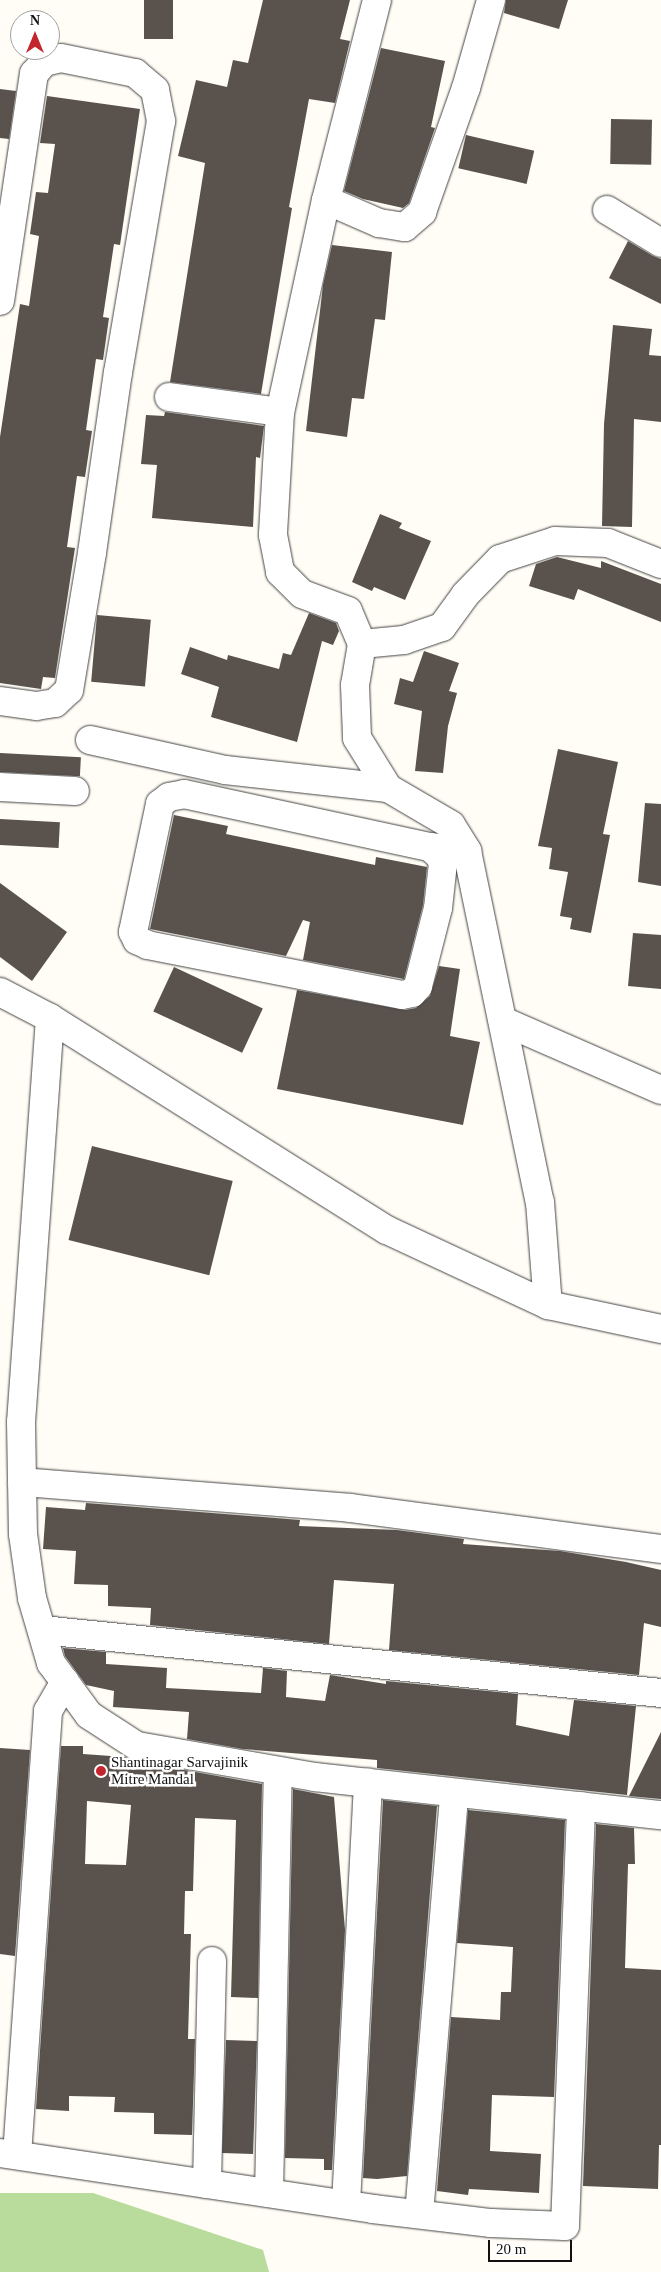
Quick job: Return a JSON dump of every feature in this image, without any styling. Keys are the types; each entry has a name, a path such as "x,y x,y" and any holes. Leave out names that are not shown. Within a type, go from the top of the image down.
{"street":[{"path":"377,0 326,200 280,412 273,536 280,572 302,594 348,611 362,644 355,685 357,738 388,788"},
{"path":"326,200 379,223 405,227 422,212 466,88 491,0"},
{"path":"0,301 4,242 34,74 44,62 61,58 135,73 156,90 161,121 118,372 92,553 69,690 55,703 36,706 0,701"},
{"path":"606,210 661,243"},
{"path":"169,397 280,412"},
{"path":"362,644 404,640 442,627 465,595 500,559 555,542 608,543 661,564"},
{"path":"90,740 225,770 388,788 451,825 467,851 540,1202 548,1305"},
{"path":"0,787 75,791"},
{"path":"430,847 438,855 442,863 438,908 418,986 412,992 402,995 148,945 137,940 133,932 160,804 169,797 184,794 430,847 467,851"},
{"path":"0,992 50,1018 387,1230 548,1305 661,1329"},
{"path":"50,1018 20,1422 23,1534 32,1598 51,1663 89,1715 137,1746 278,1771 368,1783 661,1815"},
{"path":"503,1021 661,1090"},
{"path":"22,1482 350,1508 661,1549"},
{"path":"42,1630 661,1693"},
{"path":"65,1681 48,1711 9,2154 419,2214 491,2223 565,2226 581,1806"},
{"path":"269,2193 278,1771"},
{"path":"346,2204 368,1783"},
{"path":"419,2214 454,1792"},
{"path":"208,2184 212,1961"}],"green space":[{"path":"0,2193 93,2193 263,2250 269,2272 0,2272"}],"building":[{"path":"144,0 173,0 173,39 144,39"},
{"path":"263,0 350,0 340,39 350,41 335,103 309,99 289,207 292,208 261,394 170,382 205,163 178,156 196,80 227,87 233,60 248,63"},
{"path":"506,0 568,0 559,29 504,13"},
{"path":"381,48 445,61 431,127 435,128 409,203 403,208 363,199 344,191"},
{"path":"0,89 16,91 9,139 0,138"},
{"path":"47,96 140,109 120,245 114,244 103,317 109,318 103,360 96,359 86,430 92,431 85,477 77,476 67,547 75,548 55,678 43,677 41,689 0,683 0,437 20,304 29,306 39,236 30,234 36,192 48,193 55,144 40,143"},
{"path":"611,119 652,120 651,165 610,164"},
{"path":"466,135 534,151 527,184 458,168"},
{"path":"628,241 661,259 661,304 609,278"},
{"path":"332,245 392,252 385,320 375,319 364,399 352,398 347,437 306,431 323,285"},
{"path":"613,325 652,329 649,355 661,356 661,422 634,419 632,527 602,526 604,424"},
{"path":"165,412 264,426 260,458 256,457 253,527 152,518 157,465 141,464 146,415 164,416"},
{"path":"380,514 402,523 399,528 431,541 405,600 374,587 372,591 352,582"},
{"path":"557,557 601,568 601,561 661,584 661,622 578,589 574,600 529,586 536,564"},
{"path":"309,613 336,623 339,631 333,645 322,641 297,742 211,717 219,687 181,674 190,647 227,660 228,655 279,669 283,653 291,655"},
{"path":"97,615 151,620 145,686 91,682"},
{"path":"424,651 459,663 449,691 457,693 448,726 443,773 415,771 422,711 394,704 400,678 413,682"},
{"path":"558,749 618,762 603,834 610,835 591,933 570,929 572,918 560,916 568,872 549,869 552,848 538,846"},
{"path":"0,753 81,757 80,776 0,772"},
{"path":"645,803 661,804 661,886 638,882"},
{"path":"174,815 228,826 226,834 375,865 376,857 427,867 423,905 404,979 303,960 310,922 303,920 286,956 150,929"},
{"path":"0,819 60,822 59,848 0,845"},
{"path":"0,883 67,932 32,981 0,957"},
{"path":"633,933 661,935 661,989 628,986"},
{"path":"439,966 460,969 450,1036 480,1042 463,1125 277,1089 297,990 405,1010 416,1008 430,996"},
{"path":"174,967 263,1008 242,1053 153,1011"},
{"path":"92,1146 233,1181 209,1275 69,1240"},
{"path":"86,1503 300,1520 299,1526 397,1530 464,1539 463,1544 560,1551 626,1562 661,1570 661,1627 644,1623 639,1675 389,1650 394,1584 334,1580 329,1644 150,1625 151,1608 108,1606 108,1585 74,1584 76,1551 43,1549 46,1507 85,1510"},
{"path":"63,1648 106,1652 106,1664 167,1668 166,1688 261,1693 263,1668 287,1671 286,1697 325,1701 330,1675 386,1684 386,1681 518,1694 516,1725 569,1736 574,1700 636,1706 627,1795 377,1768 377,1760 243,1749 187,1739 189,1712 113,1707 114,1691 86,1685 65,1656"},
{"path":"661,1732 661,1799 629,1796"},
{"path":"61,1746 83,1746 83,1754 125,1757 134,1761 262,1784 258,1998 231,1997 236,1820 195,1818 193,1891 185,1891 184,1934 191,1934 188,2039 195,2039 192,2135 154,2134 154,2113 114,2112 115,2097 69,2096 69,2111 36,2109","holes":["87,1801 131,1805 126,1865 85,1864"]},
{"path":"0,1748 30,1750 15,1956 0,1954"},
{"path":"293,1789 334,1797 345,1930 332,2170 324,2170 324,2159 285,2158"},
{"path":"383,1800 437,1806 407,2176 377,2179 363,2178"},
{"path":"468,1810 565,1820 554,2097 492,2095 490,2151 541,2154 539,2193 469,2189 468,2195 437,2191 451,2017 500,2020 501,1992 511,1992 513,1947 457,1943"},
{"path":"596,1824 634,1828 635,1864 628,1864 625,1968 661,1970 661,2145 659,2145 658,2189 583,2186"},
{"path":"226,2040 257,2041 253,2154 222,2153"}],"place":[{"name":"Shantinagar Sarvajinik Mitre Mandal","path":"101,1771"}]}
